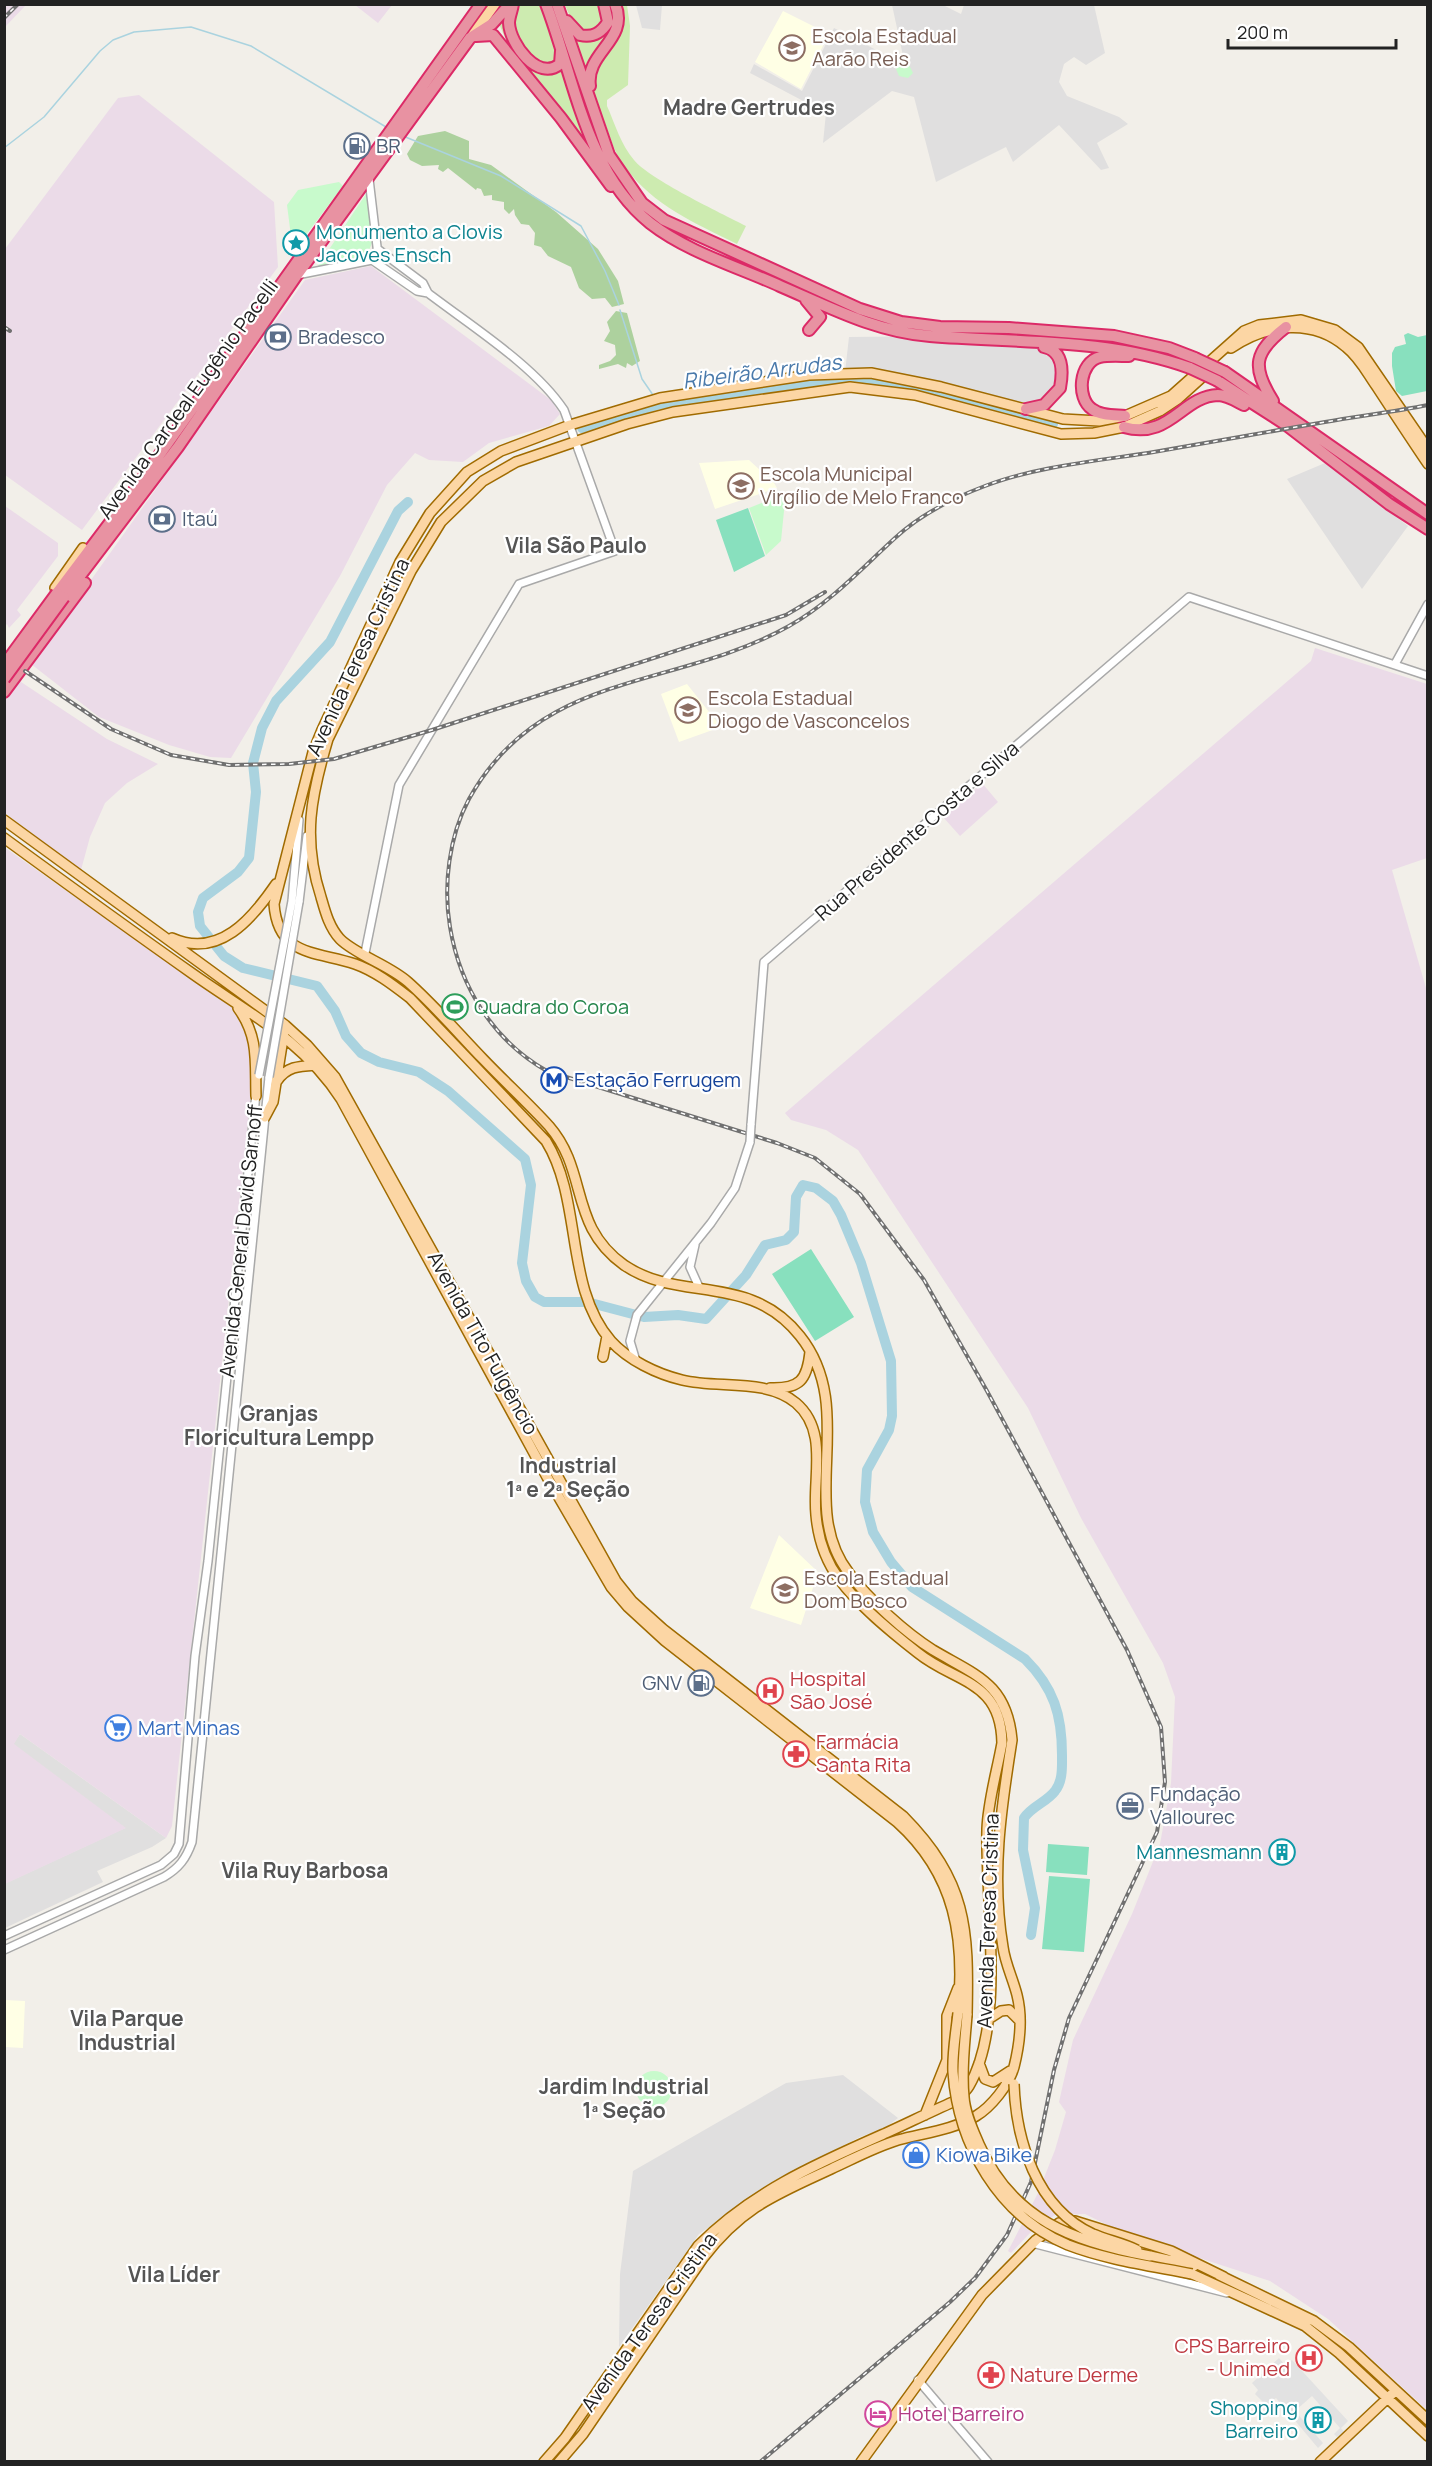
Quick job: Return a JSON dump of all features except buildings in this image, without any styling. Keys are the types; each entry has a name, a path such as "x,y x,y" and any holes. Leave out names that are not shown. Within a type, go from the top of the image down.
{"highway":[{"path":"395,136 482,4"},
{"path":"404,123 470,38 492,24 512,4"},
{"path":"512,4 509,22 512,36 530,61 542,69 556,67 561,59 560,42"},
{"path":"546,4 591,137 615,182 635,209"},
{"path":"558,4 569,26 585,36 592,36 604,29 608,14 604,4"},
{"path":"558,4 600,133 622,177 642,203 664,220 860,309 901,322 940,327 1010,328 1114,336 1169,348 1285,424 1428,529"},
{"path":"594,110 590,71 594,59 616,35 618,20 615,4"},
{"path":"470,38 493,34 561,118 608,184 652,224 696,250 869,324 900,332 1108,348 1193,363 1225,372 1274,404 1388,489 1428,514"},
{"name":"Avenida Cardeal Eugênio Pacelli","path":"4,665 134,499 369,179 395,136"},
{"name":"Avenida Cardeal Eugênio Pacelli","path":"134,499 395,136"},
{"path":"802,296 820,317 809,330"},
{"path":"1274,404 1260,377 1258,360 1262,349 1286,327"},
{"path":"1020,342 1053,350 1062,365 1058,393 1044,405 1026,410"},
{"path":"1153,355 1099,357 1091,361 1086,369 1082,388 1086,404 1102,414 1124,422 1139,432 1158,426 1204,399 1218,395 1230,398 1285,424"},
{"path":"83,548 134,499"},
{"path":"4,692 103,558 134,499"},
{"name":"Avenida Cardeal Eugênio Pacelli","path":"4,679 61,595"}],"main road":[{"path":"470,38 495,4"},
{"name":"Avenida Teresa Cristina","path":"544,2462 565,2438 698,2246 742,2206 780,2182 953,2102 968,2089 979,2063 987,2020 990,1968 987,1825 1002,1743 998,1720 988,1701 975,1685 918,1653 851,1594 828,1562 819,1534 815,1492 817,1445 811,1423 794,1401 785,1396 756,1388 682,1380 636,1361 620,1351 605,1332 591,1307 583,1281 559,1162 546,1141 410,998 385,979 355,964 310,954 294,946 283,933 275,917 274,904 313,752 322,730 403,558 425,520 467,472 501,452 570,425 660,398 809,375 941,387 1026,410 1082,421 1124,422 1171,396 1244,331 1259,325 1301,320 1335,330 1358,347 1428,449"},
{"name":"Avenida Teresa Cristina","path":"559,2462 578,2440 703,2258 724,2232 747,2212 777,2193 881,2147 975,2117 989,2106 1013,2070 1021,2023 1017,1995 1003,1948 998,1869 998,1824 1012,1740 1008,1716 988,1682 912,1634 860,1587 837,1556 829,1530 826,1498 829,1412 827,1391 810,1350 786,1322 771,1309 750,1299 716,1290 663,1281 638,1274 607,1252 588,1222 567,1155 550,1127 417,990 386,966 341,939 327,916 317,885 308,829 320,766 328,739 424,546 452,509 483,481 516,462 627,424 701,407 850,387 871,381 1061,434 1150,416 1178,399 1226,352 1241,342 1261,332 1286,327 1322,333 1335,338 1359,358 1428,464"},
{"path":"403,558 424,546 422,536 425,520"},
{"path":"4,656 83,548"},
{"path":"4,820 155,931 191,944 204,944 232,934 260,907 279,879"},
{"path":"4,838 235,1004 249,1024 255,1041 256,1096"},
{"name":"Avenida Tito Fulgêncio","path":"155,931 318,1057 347,1095 616,1581 632,1601 663,1629 903,1816 935,1854 950,1879 967,1936 962,2014"},
{"name":"Avenida Tito Fulgêncio","path":"235,1004 285,1030 317,1065 341,1099 547,1477 611,1587 628,1607 665,1641 907,1831 928,1857 953,1907 960,1936 962,2014"},
{"path":"265,1117 273,1102 273,1079 285,1030"},
{"path":"273,1079 297,1066 317,1065"},
{"path":"603,1357 605,1332"},
{"path":"756,1388 794,1386 803,1379 808,1368 810,1350"},
{"path":"925,2115 947,2060 947,2016 961,1980"},
{"path":"987,2020 1001,2011 1009,2010 1021,2023"},
{"path":"962,2014 964,2100 985,2158 1004,2187 1023,2208 1076,2238 1150,2256"},
{"path":"962,2014 953,2070 957,2104 978,2162 998,2193 1019,2214 1041,2231 1070,2245 1224,2277"},
{"path":"979,2063 985,2079 993,2082 1013,2070 1015,2110 1023,2149 1048,2195 1068,2216 1092,2233 1192,2270 1305,2326 1339,2353 1428,2436"},
{"path":"861,2462 918,2380 982,2295 1032,2243 1059,2223 1075,2221 1171,2251 1314,2321 1349,2347 1428,2420"},
{"path":"1320,2462 1389,2400 1394,2390"}],"street":[{"path":"297,275 372,260 378,255 369,179"},
{"path":"364,954 399,785 519,584 615,551 570,425 552,392 531,372 428,293 423,283 379,250"},
{"path":"372,260 417,291 428,293"},
{"name":"Rua Presidente Costa e Silva","path":"630,1339 637,1315 735,1188 750,1142 764,962 1189,597 1395,664"},
{"path":"1428,604 1395,664 1428,676"},
{"name":"Avenida General David Sarnoff","path":"167,1861 179,1845 195,1656 208,1558 256,1096 296,902 301,799"},
{"name":"Avenida General David Sarnoff","path":"273,1079 308,829"},
{"name":"Avenida General David Sarnoff","path":"177,1870 188,1856 195,1822 265,1117"},
{"path":"697,1239 690,1267 699,1287"},
{"path":"620,1351 630,1339"},
{"path":"630,1339 636,1361"},
{"path":"208,1558 223,1555"},
{"path":"208,1558 222,1564"},
{"path":"182,1813 195,1822"},
{"path":"4,1936 167,1861 168,1867 177,1870"},
{"path":"4,1950 177,1870"},
{"path":"1032,2243 1194,2283 1223,2293 1236,2292"},
{"path":"918,2380 988,2462"}],"shaded area":[{"path":"4,5 26,5 5,27"},
{"path":"355,5 392,5 378,23"},
{"path":"636,5 662,5 660,30 642,28"},
{"path":"892,5 943,5 961,14 964,5 1094,5 1105,53 1086,65 1074,57 1064,64 1059,82 1067,96 1119,117 1128,124 1097,143 1109,168 1101,170 1059,125 1013,162 1006,147 936,182 914,97 892,91 823,143 826,113 750,73 754,64 802,91 834,28 905,65"},
{"name":"Escola Estadual Aarão Reis","path":"783,11 829,34 801,89 755,62"},
{"path":"139,95 274,202 278,267 82,530 5,475 5,249 118,98"},
{"path":"371,266 551,400 560,414 549,426 489,443 463,462 429,460 415,453 387,485 340,576 231,758 210,757 169,745 99,717 31,664 305,280"},
{"path":"1033,335 1052,352 1061,368 1056,390 1019,418 985,404 894,382 844,381 849,337"},
{"name":"Escola Municipal Virgílio de Melo Franco","path":"749,460 777,488 715,509 699,463"},
{"path":"1325,463 1408,526 1362,589 1287,479"},
{"path":"5,506 58,543 58,556 17,610 21,615 9,628 7,624 4,627"},
{"path":"1315,648 1427,684 1427,858 1392,870 1428,995 1427,2410 1328,2319 1270,2281 1126,2234 1085,2214 1055,2215 1031,2232 1011,2253 1008,2251 1038,2193 1055,2150 1066,2112 1059,2102 1073,2040 1132,1914 1160,1844 1171,1783 1175,1697 1163,1663 1081,1518 1028,1408 858,1150 826,1130 791,1120 785,1113 1311,661"},
{"path":"18,680 107,739 158,764 127,783 105,803 90,837 81,870 5,813 4,700"},
{"name":"Escola Estadual Diogo de Vasconcelos","path":"687,684 721,727 679,742 661,694"},
{"path":"982,783 998,802 960,836 943,817"},
{"path":"4,847 236,1010 255,1057 172,1826 166,1838 20,1734 14,1744 126,1828 5,1884"},
{"name":"Escola Estadual Dom Bosco","path":"779,1535 818,1572 801,1625 750,1608"},
{"path":"20,1734 166,1838 152,1847 97,1871 103,1882 5,1928 4,1884 125,1828 13,1744"},
{"path":"5,2000 25,2001 23,2048 5,2047"},
{"path":"843,2075 898,2118 885,2128 860,2137 780,2178 699,2234 619,2347 620,2274 633,2171 786,2083"},
{"path":"1279,2358 1285,2365 1292,2360 1348,2421 1341,2428 1344,2432 1337,2437 1334,2434 1340,2428 1312,2396 1295,2411 1323,2443 1318,2448 1276,2398 1267,2406 1255,2394 1258,2390 1252,2383"}],"green space":[{"path":"518,5 541,5 556,43 555,61 542,64 522,46 515,24"},
{"path":"565,5 600,5 602,19 594,29 580,30 572,21"},
{"path":"619,5 627,5 630,26 628,85 607,100 607,106 622,141 629,154 642,168 686,195 746,226 737,244 691,221 662,203 636,181 618,156 593,84 599,64 615,41 622,25"},
{"path":"612,14 615,24 584,70 573,35 610,26"},
{"path":"506,15 537,71 550,73 562,68 588,146 586,148 537,80 510,49 499,24"},
{"path":"904,55 913,73 908,78 899,76 893,62"},
{"path":"445,131 469,141 469,159 491,165 556,212 598,249 618,281 624,304 612,307 605,298 592,299 579,288 571,267 548,256 541,247 534,245 535,233 529,225 521,224 514,209 509,214 504,209 504,202 492,200 492,195 484,196 481,189 476,190 448,168 443,172 438,169 439,165 422,166 410,160 407,154 418,136"},
{"path":"339,182 343,186 293,252 287,205 298,190"},
{"path":"368,194 372,232 372,243 369,250 352,260 316,269"},
{"path":"616,311 627,313 640,361 632,366 627,363 626,368 618,364 599,369 599,365 610,361 616,355 615,345 604,341 610,331 607,322"},
{"path":"1408,333 1418,337 1427,335 1427,391 1402,396 1396,391 1392,353 1395,347 1406,344 1404,335"},
{"path":"782,495 785,501 781,541 766,555 749,508"},
{"path":"748,508 765,556 734,572 716,520"},
{"name":"Quadra do Coroa","path":"451,994 467,1011 459,1020 442,1003"},
{"path":"811,1249 854,1317 815,1341 772,1274"},
{"path":"1048,1844 1089,1847 1087,1875 1046,1872"},
{"path":"1049,1876 1090,1879 1084,1952 1042,1949"},
{"path":"654,2071 667,2076 672,2089 667,2102 654,2107 641,2102 636,2089 641,2076"}],"waterway":[{"path":"4,148 44,117 100,51 113,40 134,32 191,27 251,46 386,127"},
{"path":"403,136 501,176 581,226 605,271 619,305"},
{"path":"620,310 642,379 653,395"},
{"name":"Ribeirão Arrudas","path":"582,428 660,404 807,382 859,379 916,387 1053,424"},
{"name":"Ribeirão Arrudas","path":"408,502 398,511 330,642 276,701 262,728 253,763 256,792 249,858 238,872 203,898 198,912 200,926 224,956 243,968 317,986 335,1011 346,1036 361,1053 379,1062 419,1072 448,1091 525,1159 531,1185 522,1263 526,1281 535,1297 544,1302 587,1302 644,1317 678,1315 706,1319 746,1275 765,1245 786,1240 794,1232 796,1197 803,1185 816,1188 833,1201 861,1263 891,1361 892,1416 889,1430 867,1470 865,1502 873,1532 891,1562 912,1587 1025,1659 1043,1681 1058,1715 1062,1741 1062,1774 1058,1787 1052,1795 1024,1818 1023,1850 1035,1908 1031,1935"}],"railway":[{"path":"4,18 18,4"},
{"path":"4,327 10,331"},
{"path":"760,2462 950,2302 975,2278 1007,2235 1031,2182 1054,2070 1069,2018 1157,1832 1165,1782 1161,1727 1127,1650 987,1391 924,1280 860,1194 815,1158 777,1143 547,1071 528,1059 511,1044 482,1011 462,971 455,949 448,911 449,862 462,813 469,799 499,757 533,726 572,704 613,688 701,662 745,646 789,626 832,596 905,530 937,508 961,496 1004,479 1044,469 1428,405"},
{"path":"25,671 111,729 171,755 229,765 289,764 334,759 432,730 786,615 825,592"}],"place":[{"name":"Escola Estadual Aarão Reis","path":"792,48"},
{"name":"BR","path":"357,146"},
{"name":"Monumento a Clovis Jacoves Ensch","path":"296,243"},
{"name":"Bradesco","path":"278,337"},
{"name":"Escola Municipal Virgílio de Melo Franco","path":"741,486"},
{"name":"Itaú","path":"162,519"},
{"name":"Escola Estadual Diogo de Vasconcelos","path":"688,710"},
{"name":"Quadra do Coroa","path":"455,1007"},
{"name":"Estação Ferrugem","path":"554,1080"},
{"name":"Escola Estadual Dom Bosco","path":"785,1590"},
{"name":"GNV","path":"701,1683"},
{"name":"Hospital São José","path":"770,1691"},
{"name":"Mart Minas","path":"118,1728"},
{"name":"Farmácia Santa Rita","path":"796,1754"},
{"name":"Fundação Vallourec","path":"1130,1806"},
{"name":"Mannesmann","path":"1282,1852"},
{"name":"Kiowa Bike","path":"916,2155"},
{"name":"CPS Barreiro - Unimed","path":"1309,2358"},
{"name":"Nature Derme","path":"991,2375"},
{"name":"Hotel Barreiro","path":"878,2414"},
{"name":"Shopping Barreiro","path":"1318,2420"}],"district":[{"name":"Madre Gertrudes","path":"749,108"},
{"name":"Vila São Paulo","path":"576,546"},
{"name":"Granjas Floricultura Lempp","path":"279,1426"},
{"name":"Industrial 1ª e 2ª Seção","path":"568,1478"},
{"name":"Vila Ruy Barbosa","path":"305,1871"},
{"name":"Vila Parque Industrial","path":"127,2031"},
{"name":"Jardim Industrial 1ª Seção","path":"624,2099"},
{"name":"Vila Líder","path":"174,2275"}]}
